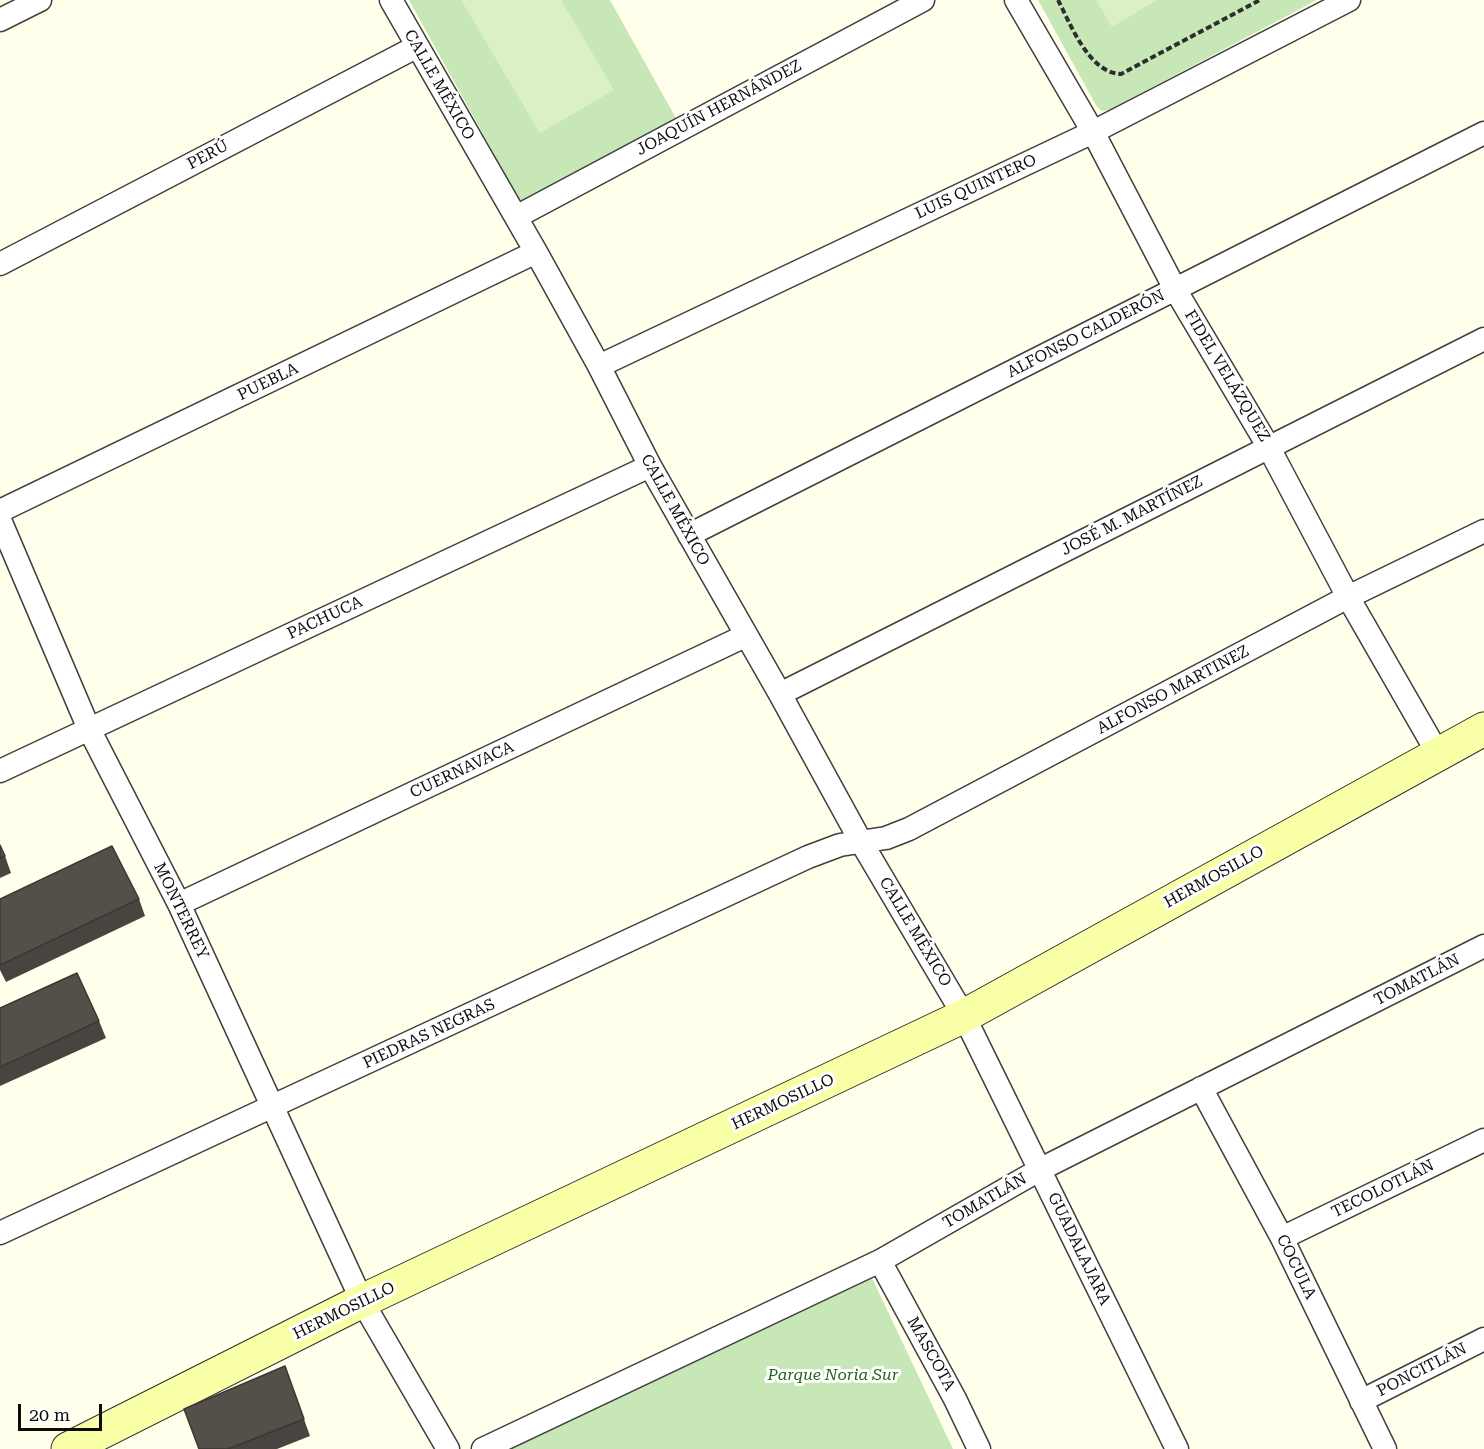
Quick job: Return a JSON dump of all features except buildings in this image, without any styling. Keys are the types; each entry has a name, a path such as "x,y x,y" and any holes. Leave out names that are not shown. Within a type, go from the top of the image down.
{"street":[{"path":"0,20 40,0"},
{"name":"CALLE MÉXICO","path":"391,0 536,252 599,366 650,466 860,840 964,1016"},
{"name":"JOAQUÍN HERNÁNDEZ","path":"516,217 923,0"},
{"name":"FIDEL VELÁZQUEZ","path":"1017,0 1093,132 1175,289 1268,446 1348,597 1437,752"},
{"name":"LUIS QUINTERO","path":"599,366 1093,132 1349,0"},
{"name":"PERÚ","path":"0,264 416,47"},
{"name":"ALFONSO CALDERÓN","path":"689,535 1484,134"},
{"name":"PUEBLA","path":"0,511 536,252"},
{"name":"JOSÉ M. MARTÍNEZ","path":"780,694 1484,339"},
{"name":"PACHUCA","path":"0,771 650,466"},
{"name":"MONTERREY","path":"0,520 89,729 179,904 362,1302 448,1449"},
{"name":"ALFONSO MARTINEZ","path":"860,840 886,838 909,830 1348,597 1484,531"},
{"name":"CUERNAVACA","path":"179,904 745,636"},
{"name":"HERMOSILLO","path":"68,1449 362,1302 964,1016 1437,752 1484,729"},
{"name":"PIEDRAS NEGRAS","path":"0,1233 808,857 860,840"},
{"name":"TOMATLÁN","path":"483,1449 880,1261 1041,1169 1484,946"},
{"name":"GUADALAJARA","path":"964,1016 1177,1449"},
{"name":"COCULA","path":"1201,1088 1282,1238 1385,1449"},
{"name":"TECOLOTLÁN","path":"1282,1238 1484,1140"},
{"name":"MASCOTA","path":"880,1261 955,1399 979,1449"},
{"name":"PONCITLÁN","path":"1361,1401 1484,1339"}],"path":[{"path":"1058,0 1095,63 1107,72 1121,74 1260,0"}],"green space":[{"path":"409,0 610,0 677,120 526,212"},
{"path":"461,0 561,0 614,90 540,133"},
{"path":"1038,0 1317,0 1109,110 1102,111 1097,107"},
{"path":"1096,0 1157,0 1112,27"},
{"name":"Parque Noria Sur","path":"871,1276 953,1449 495,1449"}]}
